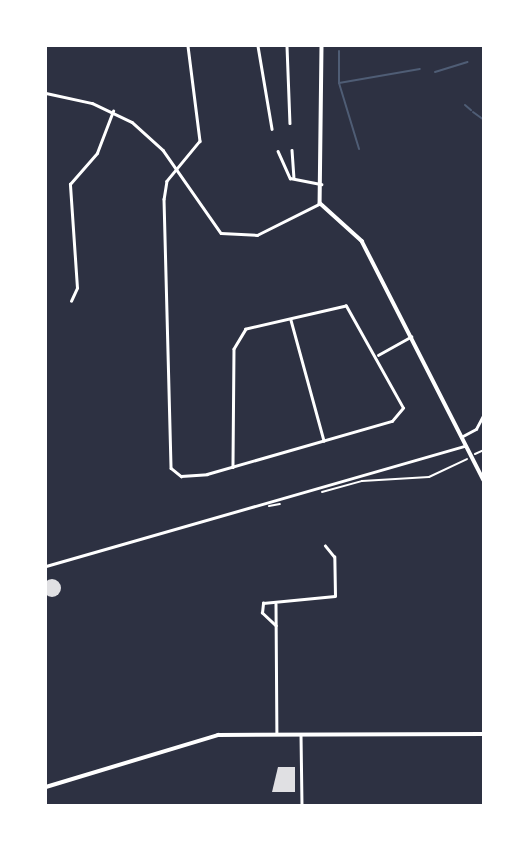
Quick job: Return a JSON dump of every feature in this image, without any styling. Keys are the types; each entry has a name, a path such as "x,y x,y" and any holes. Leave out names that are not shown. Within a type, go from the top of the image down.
{"street":[{"path":"188,46 201,136 179,170 167,181 164,199 166,454 181,476 233,467 324,441 401,413 378,355 346,306 246,329 235,340 233,467"},
{"path":"258,46 272,129"},
{"path":"286,46 290,122"},
{"path":"320,203 322,46"},
{"path":"46,93 113,111 145,134 179,170 208,220 233,238 257,236 320,203"},
{"path":"71,301 77,288 70,184 97,153 113,111"},
{"path":"292,150 295,179"},
{"path":"278,151 283,171 295,179 320,184"},
{"path":"320,203 357,233 484,480"},
{"path":"291,320 324,441"},
{"path":"378,355 411,337"},
{"path":"461,437 476,429 484,414"},
{"path":"46,566 465,446"},
{"path":"276,626 261,608 335,596 334,557 325,546"},
{"path":"276,604 277,734"},
{"path":"301,734 302,806"},
{"path":"46,787 218,735 484,734"}],"path":[{"path":"314,494 362,481 429,477 459,463"},
{"path":"274,507 292,500"}],"building":[{"path":"48,579 56,579 61,588 59,595 48,597 43,592 43,584"},
{"path":"278,767 295,767 295,792 272,792"}],"waterway":[{"path":"339,51 339,83 359,149"},
{"path":"435,72 468,62"},
{"path":"339,83 420,69"},
{"path":"465,105 471,110"},
{"path":"473,112 484,120"}]}
